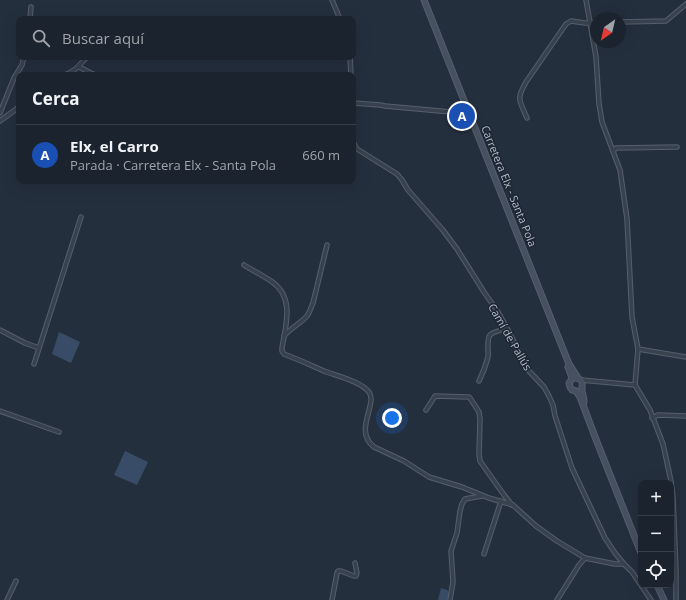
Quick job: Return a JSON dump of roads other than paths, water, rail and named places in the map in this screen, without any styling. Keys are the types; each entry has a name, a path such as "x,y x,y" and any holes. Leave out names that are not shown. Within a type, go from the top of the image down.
{"main road":[{"name":"Carretera Elx - Santa Pola","path":"423,0 520,249 572,375 572,379 569,383 570,387 576,392"},
{"name":"Carretera Elx - Santa Pola","path":"423,0 569,364 582,382 585,402 638,537"},
{"path":"572,379 582,382 578,391 576,392 580,397 641,552"},
{"path":"657,588 662,600"}],"street":[{"path":"332,0 339,16"},
{"path":"527,118 519,98 526,82 566,24 571,21 590,23 586,0"},
{"path":"626,22 666,21 686,4"},
{"path":"30,16 31,8"},
{"path":"594,48 602,122 620,170 627,219 632,317 638,349 635,384 650,410 663,444 671,481 673,497 676,600"},
{"path":"18,72 23,60"},
{"path":"72,72 79,68 85,60"},
{"path":"350,60 351,72"},
{"path":"79,68 89,72"},
{"path":"0,113 16,75"},
{"path":"462,113 460,107 463,102"},
{"path":"356,103 462,113 468,116"},
{"path":"0,121 16,109"},
{"name":"Camí de Pallús","path":"356,147 397,174 408,190 442,229 457,249 498,312 530,372 544,387 549,396 572,468 605,538 615,553 632,572 651,600"},
{"path":"613,151 616,148 677,147"},
{"path":"34,364 81,217"},
{"path":"284,337 310,312 327,246"},
{"path":"244,265 270,280 282,292 286,300 287,311 282,348 284,354 352,381 368,391 371,400 365,430 370,444 409,464 429,477 513,505"},
{"path":"479,381 483,374 488,356 489,338 491,334 508,329"},
{"path":"0,330 38,348"},
{"path":"638,349 686,357"},
{"path":"582,382 635,384"},
{"path":"426,410 435,396 469,397 479,412 480,461 504,495 513,505 536,526 585,558 615,564 624,564"},
{"path":"0,411 58,432"},
{"path":"652,418 658,415 686,416"},
{"path":"450,600 452,582 451,551 457,533 462,504 465,500 470,498 485,496"},
{"path":"484,554 501,501"},
{"path":"557,600 585,558"},
{"path":"332,600 338,571 356,576 357,573 355,563"},
{"path":"7,600 16,581"}],"water":[{"path":"59,332 80,342 71,363 52,354"},
{"path":"125,451 148,462 137,485 114,475"},
{"path":"441,588 450,593 447,600 438,600"}],"place":[{"name":"Elx, el Carro","path":"462,116"}]}
